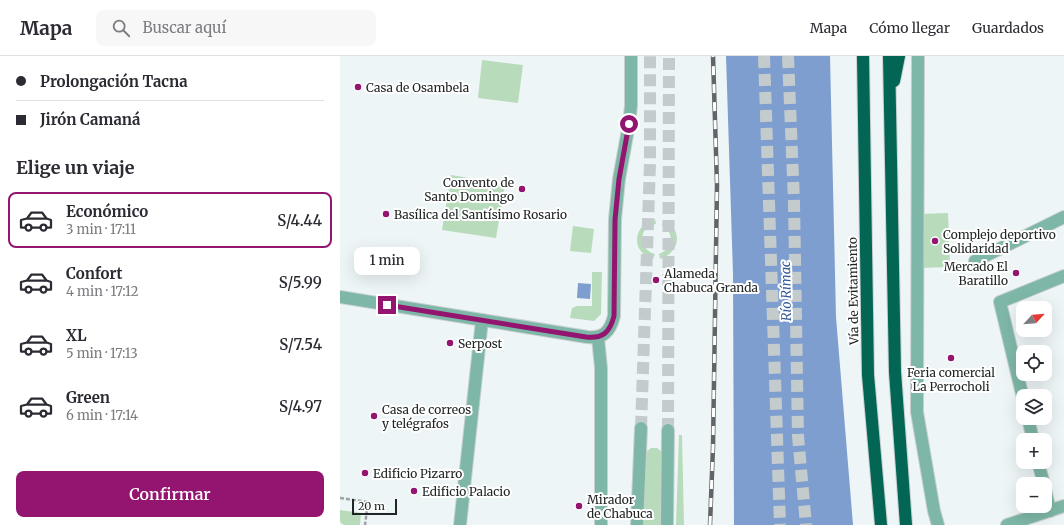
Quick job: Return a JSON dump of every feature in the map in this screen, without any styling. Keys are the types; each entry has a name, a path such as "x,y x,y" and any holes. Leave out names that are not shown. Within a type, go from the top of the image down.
{"highway":[{"name":"Vía de Evitamiento","path":"862,56 868,375 882,525"},
{"path":"889,56 895,372 906,525"},
{"path":"890,102 900,56"}],"street":[{"path":"340,297 586,337 598,338 603,335 610,328 614,316 615,220 619,179 631,106 631,56"},
{"path":"918,56 917,412 934,511 938,525"},
{"path":"975,260 1064,217"},
{"path":"1021,389 1000,302 1064,276"},
{"path":"460,525 482,320"},
{"path":"598,338 602,368 601,525"},
{"path":"637,525 641,428"},
{"path":"667,525 668,430"},
{"path":"1052,510 1064,506"},
{"path":"1007,525 1044,513"}],"path":[{"path":"340,498 368,502 365,525"}],"green space":[{"path":"482,60 523,65 518,103 478,98"},
{"path":"451,175 505,184 496,238 442,230"},
{"name":"Complejo deportivo Solidaridad","path":"948,213 950,267 921,268 919,214"},
{"path":"651,219 655,219 656,224 646,229 642,238 645,247 655,254 653,259 646,256 641,251 637,240 640,229"},
{"path":"663,220 670,224 674,229 677,235 677,241 672,252 660,259 659,254 664,252 670,245 671,240 669,232 662,226"},
{"path":"573,226 594,229 591,253 570,251"},
{"path":"592,272 602,272 601,314 594,321 570,318 572,308 577,306 592,306"},
{"path":"679,435 682,435 684,525 676,525"},
{"path":"651,448 657,448 663,455 661,525 643,525 645,455"},
{"path":"340,510 361,513 360,525 344,525 340,522"}],"water":[{"name":"Río Rímac","path":"726,56 830,56 836,317 853,525 734,525 733,274"},
{"path":"578,283 591,284 590,299 577,298"}],"tunnel":[{"path":"641,428 650,163 650,56"},
{"path":"668,430 669,56"},
{"path":"764,56 780,525"},
{"path":"788,56 794,202 798,436 806,525"}],"railway":[{"path":"710,525 713,447 717,185 713,56"}],"place":[{"name":"Casa de Osambela","path":"358,87"},
{"name":"Convento de Santo Domingo","path":"522,189"},
{"name":"Basílica del Santísimo Rosario","path":"386,214"},
{"name":"Complejo deportivo Solidaridad","path":"935,241"},
{"name":"Mercado El Baratillo","path":"1016,273"},
{"name":"Alameda Chabuca Granda","path":"656,280"},
{"name":"Serpost","path":"450,343"},
{"name":"Feria comercial La Perrocholi","path":"951,358"},
{"name":"Casa de correos y telégrafos","path":"374,416"},
{"name":"Edificio Pizarro","path":"365,473"},
{"name":"Edificio Palacio","path":"414,491"},
{"name":"Mirador de Chabuca","path":"579,506"}],"route":[{"path":"387,305 593,338 598,338 603,335 610,328 614,316 615,220 619,179 629,124"}]}
